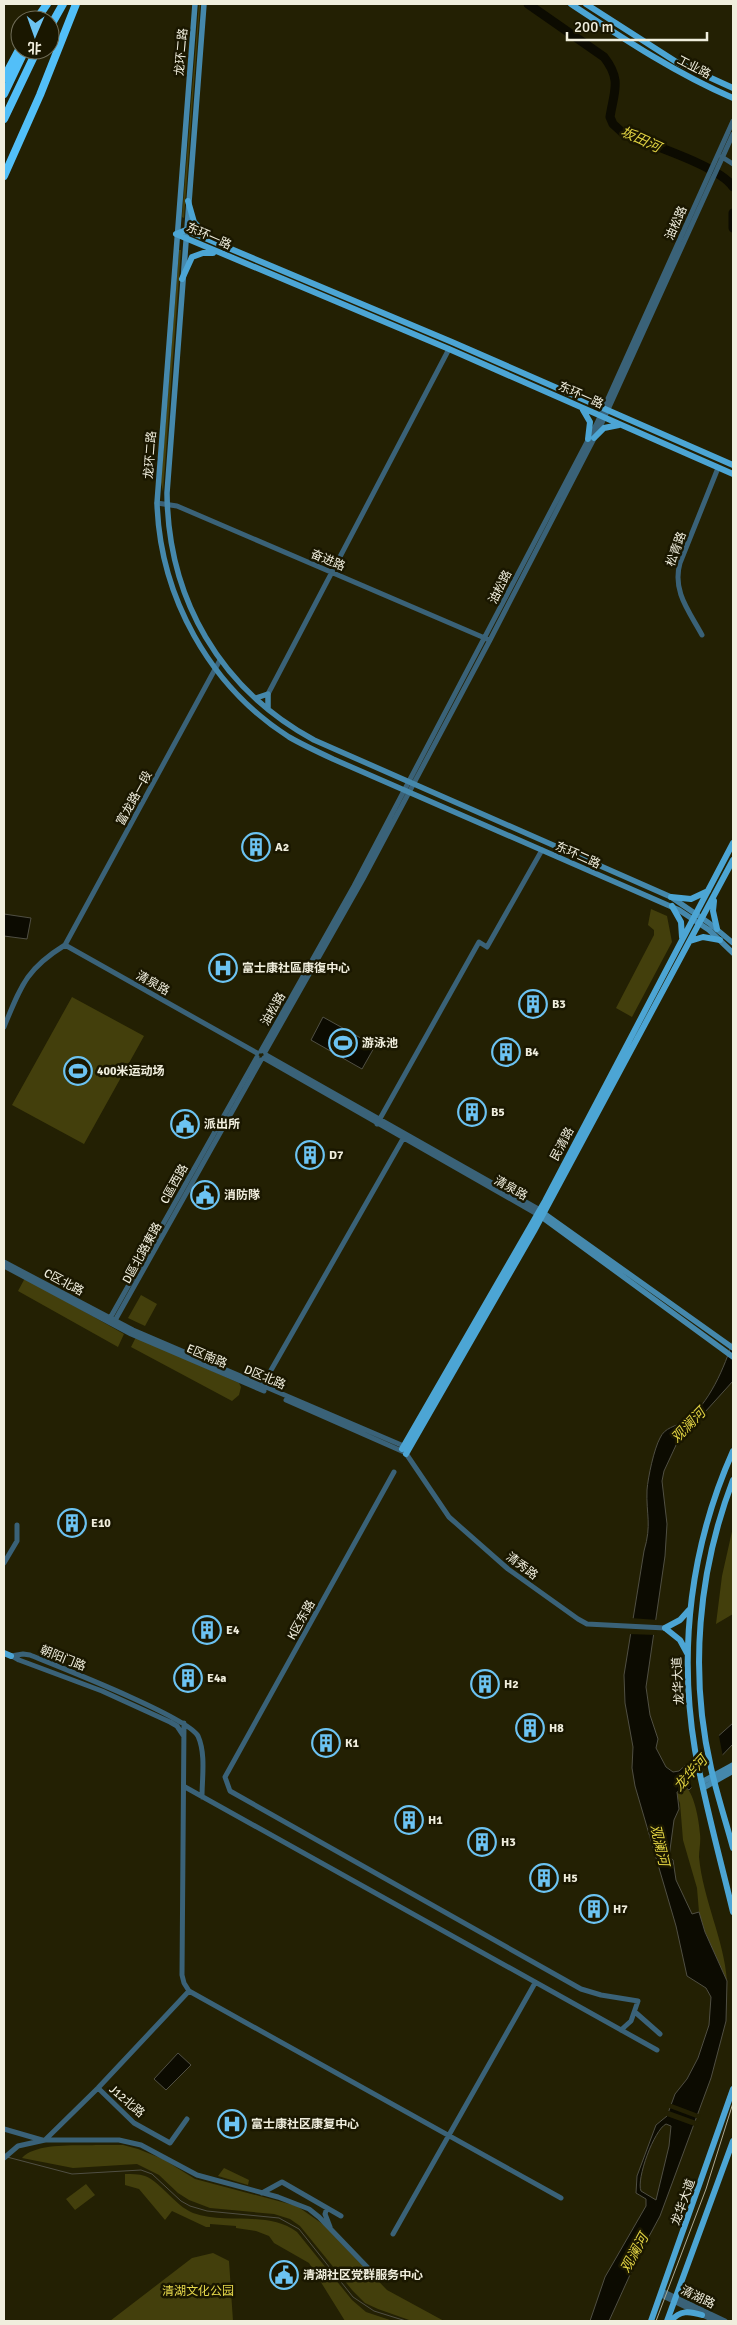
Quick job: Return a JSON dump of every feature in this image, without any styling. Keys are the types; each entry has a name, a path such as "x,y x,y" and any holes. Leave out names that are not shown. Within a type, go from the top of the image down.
{"highway":[{"path":"4,176 40,95 76,4"},
{"path":"4,78 14,60"},
{"path":"4,94 20,60"},
{"path":"4,119 32,60"}],"main road":[{"name":"龙环二路","path":"195,4 157,503 161,541 170,579 186,621 215,669 257,712 289,737 333,759 407,790"},
{"name":"龙环二路","path":"204,4 182,279 167,503 170,541 182,587 193,614 220,660 269,710 294,729 314,740 411,782"},
{"name":"工业路","path":"572,4 646,54 694,80 733,98"},
{"name":"工业路","path":"586,4 678,63 733,88"},
{"path":"188,201 196,225 214,242"},
{"name":"东环一路","path":"176,234 186,230 452,342 733,465"},
{"name":"东环一路","path":"176,234 449,349 733,474"},
{"path":"182,279 187,264 195,254 223,255"},
{"path":"580,407 589,418 591,438"},
{"path":"591,438 604,428 620,425"},
{"path":"256,698 268,694 269,710"},
{"name":"东环二路","path":"411,782 671,898 701,921 733,953"},
{"name":"东环二路","path":"407,790 695,916"},
{"name":"民清路","path":"541,1214 682,938 733,843"},
{"name":"民清路","path":"405,1449 541,1214 733,860"},
{"path":"671,898 691,899 709,890"},
{"path":"714,896 713,911 717,929"},
{"path":"672,906 681,922 682,938"},
{"name":"东环二路","path":"701,921 717,929 733,943"},
{"path":"690,941 703,937 720,940"},
{"name":"清泉路","path":"541,1214 733,1348"},
{"name":"清泉路","path":"541,1214 733,1357"},
{"name":"龙华大道","path":"733,1451 710,1507 694,1577 687,1654 693,1736 733,1912"},
{"name":"龙华大道","path":"733,1480 716,1531 704,1589 700,1676 704,1731 711,1768 733,1848"},
{"path":"687,1654 680,1640 665,1628 678,1622 690,1608"},
{"path":"4,1653 12,1656"},
{"path":"714,1779 733,1765"},
{"path":"702,1782 733,1771"},
{"name":"龙华大道","path":"652,2321 733,2089"},
{"path":"667,2321 733,2141"},
{"path":"671,2321 679,2314 685,2312 702,2315"}],"street":[{"name":"油松路","path":"720,159 733,121"},
{"name":"油松路","path":"262,1055 407,790 602,417 709,180 733,134"},
{"path":"720,159 733,164"},
{"path":"268,694 449,349"},
{"name":"松青路","path":"702,636 680,592 677,578 680,563 718,468"},
{"name":"奋进路","path":"157,503 167,503 487,639"},
{"name":"富龙路一段","path":"65,945 220,660"},
{"path":"378,1122 479,942 487,947 542,850"},
{"path":"4,1027 24,980 46,957 65,945"},
{"name":"清泉路","path":"65,945 541,1214"},
{"name":"D區北路東路","path":"111,1321 262,1055"},
{"path":"262,1386 404,1137"},
{"name":"C区北路","path":"4,1262 111,1321"},
{"name":"E区南路","path":"4,1266 111,1321 405,1449"},
{"name":"D区北路","path":"111,1321 405,1449"},
{"name":"清秀路","path":"405,1449 449,1517 508,1569 578,1619 587,1624 665,1628"},
{"name":"K区东路","path":"394,1472 224,1776 230,1791 581,1989 601,1995 638,2001 635,2012"},
{"path":"4,1563 17,1541 18,1525"},
{"name":"朝阳门路","path":"12,1656 30,1655 184,1723 195,1732 201,1746 202,1797"},
{"name":"朝阳门路","path":"12,1656 102,1691 170,1722 181,1730 184,1740"},
{"path":"184,1723 185,1786 182,1974 184,1983 190,1991 561,2198"},
{"path":"185,1786 657,2050"},
{"path":"393,2234 536,1983"},
{"path":"44,2140 98,2088 190,1991"},
{"path":"621,2030 631,2021 635,2012 660,2034"},
{"name":"J12北路","path":"98,2088 134,2123 170,2143 187,2119"},
{"path":"4,2129 44,2140"},
{"path":"4,2158 11,2151 26,2143 44,2140 119,2140 140,2144 197,2174 297,2203 331,2230 369,2269"},
{"path":"262,2192 282,2182 341,2216"},
{"path":"327,2208 325,2214 331,2230"},
{"name":"清湖路","path":"662,2293 714,2321"},
{"name":"清湖路","path":"675,2300 725,2321"}],"green space":[{"path":"200,4 184,218 182,217"},
{"path":"179,250 181,250 163,492 161,482"},
{"path":"651,909 667,916 672,942 632,1017 616,1008 654,935 654,930 648,925"},
{"name":"400米运动场","path":"72,997 144,1036 84,1144 12,1105"},
{"path":"25,1278 124,1334 118,1347 18,1291"},
{"path":"141,1295 157,1304 145,1326 128,1318"},
{"path":"136,1337 239,1383 241,1387 239,1395 232,1401 131,1347"},
{"path":"733,1527 733,1614 716,1624 722,1576"},
{"path":"682,1787 686,1787 689,1791 696,1809 700,1834 699,1857 701,1873 722,1950 727,1981 705,1932 699,1912 697,1888 683,1840 680,1803 676,1794"},
{"path":"123,2145 163,2159 195,2179 297,2206 324,2225 387,2290 444,2321 412,2321 365,2303 352,2290 300,2226 290,2219 274,2214 210,2208 189,2200 178,2193 159,2175 137,2164 73,2168 22,2158 37,2149 47,2147"},
{"path":"224,2168 249,2180 248,2185 218,2176"},
{"path":"125,2174 140,2175 151,2179 180,2205 193,2213 220,2218 260,2219 286,2225 297,2232 352,2300 366,2312 393,2321 345,2321 309,2263 274,2243 269,2236 256,2231 236,2228 236,2226 210,2224 210,2227 206,2227 172,2211 165,2220 139,2189 125,2185"},
{"path":"86,2184 95,2195 75,2210 66,2199"},
{"name":"清湖文化公园","path":"213,2253 229,2261 233,2321 110,2321 192,2258"}],"water":[{"path":"4,914 31,918 27,939 4,936"},
{"name":"游泳池","path":"323,1017 375,1046 362,1069 311,1040"},
{"path":"733,1340 733,1381 677,1443 664,1471 662,1481 667,1524 665,1556 646,1687 650,1715 658,1739 656,1748 666,1767 673,1772 679,1771 733,1723 733,1744 689,1790 684,1786 677,1792 679,1809 674,1820 669,1857 673,1860 676,1880 692,1914 699,1912 705,1932 727,1981 726,2021 711,2078 660,2216 639,2255 609,2321 590,2321 605,2277 646,2206 646,2199 636,2193 637,2176 656,2125 667,2116 675,2094 687,2079 698,2058 709,2025 711,1997 706,1988 687,1976 676,1926 635,1786 632,1768 633,1747 625,1703 624,1675 648,1534 647,1490 656,1449 662,1434 685,1421 702,1405 721,1373","holes":["666,2124 671,2126 669,2146 656,2200 641,2191 641,2176 647,2155 656,2135"]},
{"path":"178,2053 191,2065 166,2090 154,2079"}],"pier":[{"path":"630,1618 658,1620 656,1635 628,1634"},
{"path":"718,1731 723,1757 692,1789 685,1762"},
{"path":"669,2103 701,2115 699,2119 667,2107"},
{"path":"666,2110 699,2122 697,2127 664,2115"}],"waterway":[{"name":"坂田河","path":"528,4 604,57 610,65 615,79 615,93 610,117 613,124 624,134 700,164 726,179 733,187"},
{"name":"坂田河","path":"733,213 733,228"},
{"path":"7,2157 72,2174 141,2170 152,2174 181,2201 190,2206 207,2211 279,2218 299,2229 353,2297 374,2311 406,2321"}],"tram line":[{"path":"656,2321 706,2189 733,2103"}],"place":[{"name":"A2","path":"256,847"},
{"name":"富士康社區康復中心","path":"223,968"},
{"name":"B3","path":"533,1004"},
{"name":"游泳池","path":"343,1043"},
{"name":"B4","path":"506,1052"},
{"name":"400米运动场","path":"78,1071"},
{"name":"B5","path":"472,1112"},
{"name":"派出所","path":"185,1124"},
{"name":"D7","path":"310,1155"},
{"name":"消防隊","path":"205,1195"},
{"name":"E10","path":"72,1523"},
{"name":"E4","path":"207,1630"},
{"name":"E4a","path":"188,1678"},
{"name":"H2","path":"485,1684"},
{"name":"H8","path":"530,1728"},
{"name":"K1","path":"326,1743"},
{"name":"H1","path":"409,1820"},
{"name":"H3","path":"482,1842"},
{"name":"H5","path":"544,1878"},
{"name":"H7","path":"594,1909"},
{"name":"富士康社区康复中心","path":"232,2124"},
{"name":"清湖社区党群服务中心","path":"284,2275"}],"water label":[{"name":"观澜河","path":"688,1425"},
{"name":"龙华河","path":"690,1773"},
{"name":"观澜河","path":"660,1845"},
{"name":"观澜河","path":"634,2253"}]}
